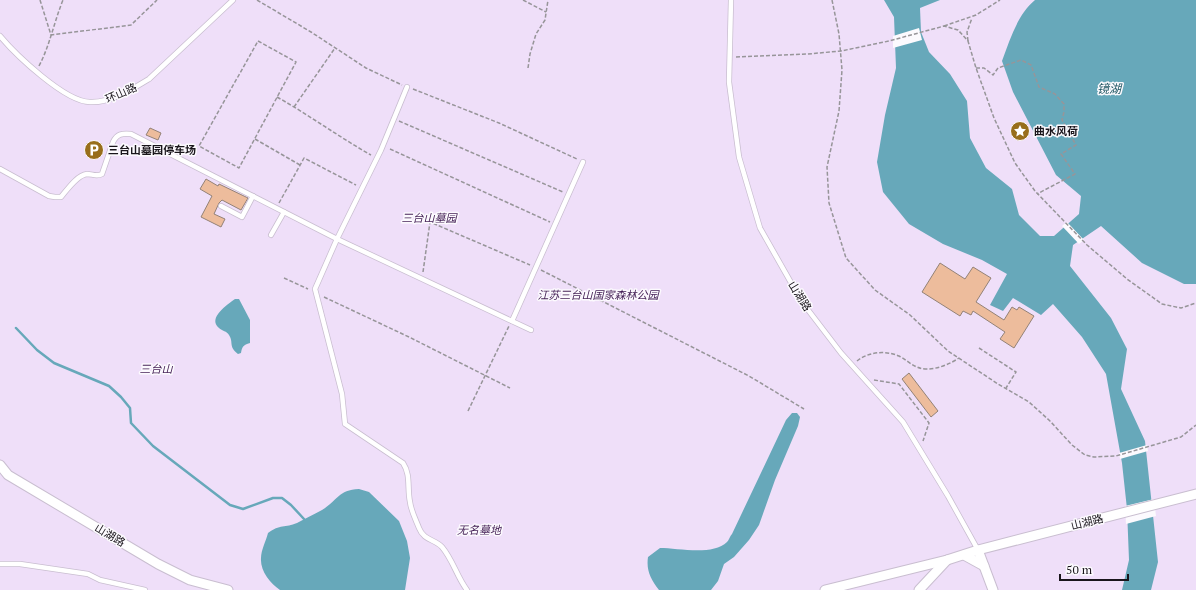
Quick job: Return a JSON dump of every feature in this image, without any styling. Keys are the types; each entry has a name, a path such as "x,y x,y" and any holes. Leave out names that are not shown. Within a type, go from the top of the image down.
{"street":[{"name":"山湖路","path":"0,465 8,474 158,564 190,580 228,590"},
{"name":"山湖路","path":"825,590 947,560 978,550 1196,494"},
{"path":"978,550 993,590"},
{"path":"964,555 984,566"},
{"path":"919,590 947,560"}],"lane":[{"name":"环山路","path":"0,36 22,60 36,72 76,98 88,102 102,102 134,89 149,79 233,0"},
{"name":"山湖路","path":"731,0 729,82 739,157 760,228 802,302 852,365 903,422 948,496 978,550"},
{"path":"407,87 377,158 337,239 315,289 342,394 345,424 403,463 408,473 410,502 420,530 427,539 440,545 445,551 462,584 467,590"},
{"path":"0,169 43,193 55,197 61,197 82,175 88,174 98,176 102,174 113,142 117,136 126,133 136,135 337,239 531,330"},
{"path":"512,321 583,162"},
{"path":"221,206 242,217 253,196"},
{"path":"271,235 284,212"},
{"path":"0,564 20,564 88,574 100,580 145,590"}],"path":[{"path":"40,0 51,35"},
{"path":"36,72 46,53 63,0"},
{"path":"51,35 131,25 157,0"},
{"path":"257,0 311,32 366,68 407,87 499,123 583,162"},
{"path":"523,0 546,12"},
{"path":"528,68 530,54 536,34 545,20 548,0"},
{"path":"832,0 837,22 842,70 839,111 827,167 829,203 846,258 875,290 910,315 948,351 1029,402 1050,421 1072,445 1085,455 1094,457 1116,456 1181,437 1196,426"},
{"path":"730,58 841,51 889,41 944,26 972,16 1000,0"},
{"path":"972,16 967,32 968,41 994,118 1015,163 1037,194 1087,245 1127,279 1162,304 1181,308 1196,303"},
{"path":"944,26 958,30 968,41"},
{"path":"258,41 296,62 277,97 239,168 199,146 258,41"},
{"path":"294,107 335,48"},
{"path":"976,68 984,68 993,74 998,68 1022,60 1030,65 1039,87 1055,94 1064,104 1062,120 1076,145 1062,154 1076,174 1037,194"},
{"path":"277,97 310,116 339,137 377,158"},
{"path":"394,118 569,195"},
{"path":"255,139 300,165"},
{"path":"382,145 556,224"},
{"path":"276,208 304,158 362,188"},
{"path":"422,279 430,222 536,268 749,376 804,409"},
{"path":"284,278 409,337 510,388"},
{"path":"468,412 512,321"},
{"path":"979,348 1016,372 1006,388"},
{"path":"852,365 862,357 882,352 898,356 912,366 927,369 951,364 959,358"},
{"path":"864,378 899,384 929,423 920,450"}],"green space":[{"name":"江苏三台山国家森林公园","path":"0,0 1196,0 1196,590 0,590"}],"water":[{"name":"镜湖","path":"884,0 940,0 920,8 921,32 929,52 950,74 967,101 970,138 986,168 1012,189 1019,215 1040,236 1054,236 1079,214 1081,196 1056,175 1013,92 1002,61 1011,36 1023,13 1035,0 1196,0 1196,284 1184,284 1142,263 1101,226 1073,245 1070,266 1111,318 1127,349 1121,389 1145,441 1158,562 1151,590 1122,590 1129,560 1127,509 1122,463 1106,374 1082,337 1053,304 1041,315 1013,298 1003,311 990,305 1007,274 982,260 943,244 909,224 883,192 877,162 885,115 896,68 894,17"},
{"path":"235,299 239,299 250,320 250,343 244,345 241,353 238,354 232,347 229,335 219,328 215,320 220,312"},
{"path":"792,413 797,413 800,417 798,426 775,480 759,525 749,540 734,557 724,564 718,581 711,590 659,590 650,575 648,557 660,548 704,550 713,549 727,542 786,420"},
{"path":"359,489 369,492 399,521 407,541 410,558 405,590 280,590 276,587 266,576 261,563 262,552 268,533 276,528 297,523 322,510 342,493"}],"pier":[{"path":"919,28 922,40 893,48 893,36"},
{"path":"1067,222 1084,240 1079,244 1062,226"},
{"path":"1147,445 1148,451 1120,459 1119,453"},
{"path":"1154,499 1156,516 1126,524 1125,506"}],"building":[{"path":"150,128 161,133 158,140 146,135"},
{"path":"206,179 218,186 219,184 248,198 241,210 222,200 219,203 214,214 225,219 221,227 201,217 212,196 200,189"},
{"path":"940,263 965,279 973,267 991,278 976,302 1004,320 1012,307 1017,310 1019,307 1034,316 1014,348 1000,339 1005,332 973,311 971,315 963,311 960,316 922,292"},
{"path":"909,373 938,411 931,417 902,379"}],"waterway":[{"path":"16,328 37,350 54,363 109,386 130,408 131,423 153,446 230,505 243,509 273,498 282,498 304,519"}],"place":[{"name":"曲水风荷","path":"1020,131"},
{"name":"三台山墓园停车场","path":"94,150"}],"park label":[{"name":"三台山墓园","path":"429,218"},
{"name":"三台山","path":"156,369"},
{"name":"无名墓地","path":"479,530"}]}
